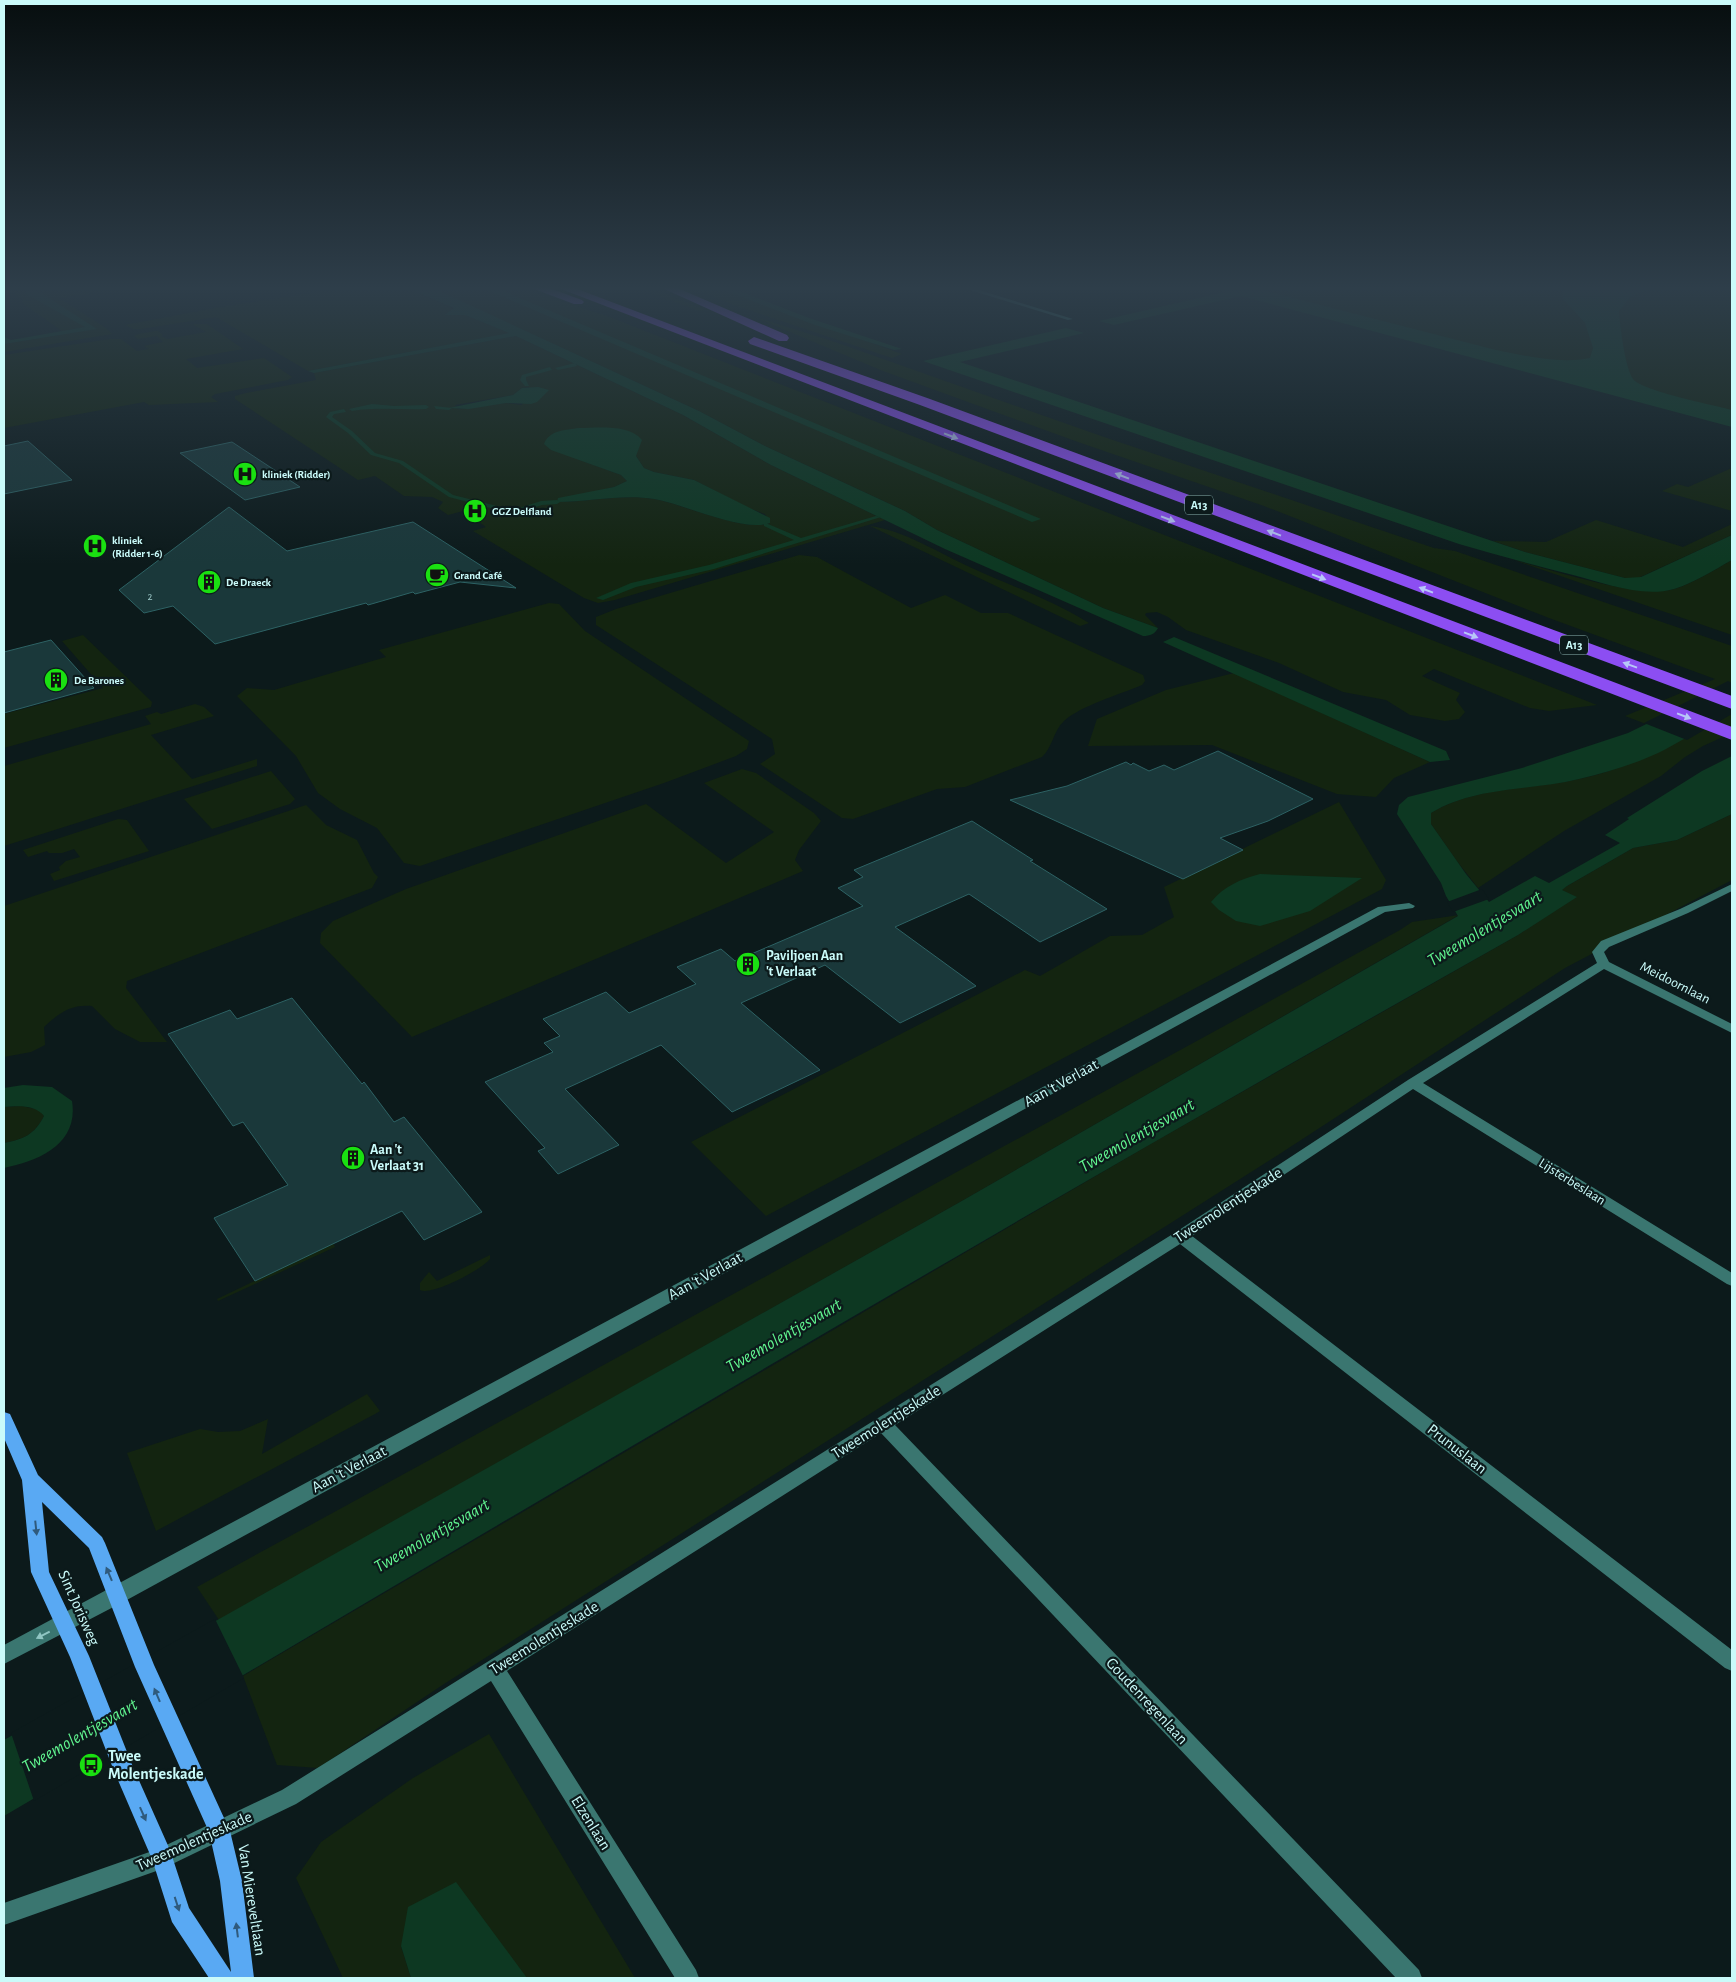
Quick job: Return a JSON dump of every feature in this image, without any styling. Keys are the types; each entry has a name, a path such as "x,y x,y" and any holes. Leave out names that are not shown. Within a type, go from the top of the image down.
{"highway":[{"name":"A13","path":"802,379 1732,734"},
{"name":"A13","path":"861,379 1732,703"},
{"name":"A13","path":"874,379 925,402"}],"main road":[{"name":"Sint Jorisweg","path":"4,1419 31,1480 40,1572 65,1624 124,1771 162,1858"},
{"name":"Sint Jorisweg","path":"31,1480 96,1543 118,1595 132,1636"},
{"name":"Van Miereveltlaan","path":"132,1636 219,1831 230,1881 243,1978"},
{"path":"162,1858 180,1914 222,1978"}],"street":[{"path":"1604,964 1598,952 1605,944 1684,911 1732,888"},
{"name":"Aan 't Verlaat","path":"4,1655 65,1624 1382,909 1408,906"},
{"name":"Meidoornlaan","path":"1604,964 1732,1029"},
{"name":"Tweemolentjeskade","path":"4,1914 162,1858 289,1798 1181,1236 1413,1083 1604,964"},
{"name":"Lijsterbeslaan","path":"1413,1083 1732,1280"},
{"name":"Prunuslaan","path":"1181,1236 1732,1662"},
{"name":"Goudenregenlaan","path":"883,1424 1411,1978"},
{"name":"Elzenlaan","path":"495,1669 688,1978"}],"shaded area":[{"path":"4,379 289,379 215,394 211,397 218,402 149,405 144,402 4,428"},
{"path":"608,379 683,415 771,465 885,520 615,600 598,603 584,598 473,531 486,527 463,511 448,515 438,508 443,502 432,497 404,496 375,476 358,480 235,399 235,396 246,393 316,380","holes":["529,387 522,405 506,403 458,409 455,405 513,395 522,388","579,428 618,429 644,468 654,472 694,480 746,507 765,514 770,523 759,525 730,521 654,499 618,498 558,502 614,487 627,481 621,475 577,459"]},
{"path":"631,379 769,379 1597,705 1549,711 1530,708 1434,669 1422,676 1460,693 1456,700 1465,712 1459,719 1445,721 1410,715 1386,700 1343,692 1279,663 1186,630 1168,617 1157,612 1146,613 1145,615 1158,628 1103,608 937,530 905,511 765,446 699,411"},
{"path":"906,379 941,379 1104,437 1434,548 1455,551 1732,646 1732,682 1646,724 1625,716 1715,679 1549,618 1264,506 1078,442"},
{"path":"1593,379 1732,379 1732,415"},
{"path":"1732,468 1732,511 1662,491 1677,484 1688,487"},
{"path":"1596,520 1683,547 1732,524 1732,535 1636,579 1625,578 1525,552 1493,541 1546,542"},
{"path":"870,526 883,528 909,537 972,568 1046,600 1089,623 1080,626"},
{"path":"799,555 817,557 911,608 945,595 981,613 1008,613 1143,675 1145,681 1142,685 1090,705 1064,721 1057,729 1049,749 1042,757 965,787 937,789 853,819 842,818 760,764 775,754 772,739 596,625 596,617 616,609"},
{"path":"1514,560 1618,587 1659,591 1674,589 1689,583 1732,560 1732,635"},
{"path":"549,603 559,604 585,631 749,741 747,749 736,756 664,783 420,866 404,863 377,828 340,809 318,793 296,756 237,696 247,688 274,690 386,657 379,650"},
{"path":"83,635 152,702 151,707 4,748 4,714 103,688 62,641"},
{"path":"1234,673 1430,762 1394,778 1376,797 1337,794 1212,745 1088,746 1097,719 1166,690"},
{"path":"195,704 204,707 214,716 151,735 192,779 257,759 257,766 4,846 4,766 151,724 145,716 157,712 161,714"},
{"path":"1732,711 1732,733 1703,746 1685,757 1661,776 1564,831 1478,888 1431,824 1431,813 1448,804 1466,798 1484,793 1579,779 1600,774 1639,760 1677,742"},
{"path":"742,769 756,773 814,813 821,821 799,850 795,860 803,871 412,1037 320,943 321,933 333,921 406,889 646,804 726,863 774,832 704,783"},
{"path":"271,771 295,799 290,804 212,829 184,799"},
{"path":"1339,802 1386,880 1382,889 766,1216 691,1142 1025,970 1040,976 1110,936 1142,935 1174,917 1164,887"},
{"path":"306,805 326,825 357,840 374,873 378,877 372,888 127,981 126,988 167,1042 140,1042 115,1029 92,1006 78,1006 66,1011 44,1027 45,1045 31,1052 4,1057 4,906"},
{"path":"1732,814 1732,880 1565,968 1278,1155 444,1684 318,1768 277,1765 243,1676 1147,1146 1518,935 1576,897 1561,890 1567,886 1633,848 1677,840"},
{"path":"118,819 127,820 149,851 54,881 50,874 60,870 59,867 66,861 80,857 74,849 62,853 49,853 47,851 28,857 23,850"},
{"path":"1459,915 960,1202 219,1620 197,1587 1412,922"},
{"path":"22,1106 40,1110 44,1116 36,1128 28,1135 4,1143 4,1107"},
{"path":"333,1243 335,1247 218,1301 217,1299"},
{"path":"490,1255 490,1259 485,1264 456,1281 435,1289 420,1290 420,1283 429,1272 437,1281"},
{"path":"367,1394 380,1411 156,1531 127,1453 200,1429 218,1432 240,1431 268,1419 262,1454"},
{"path":"489,1734 635,1978 517,1978 401,1946 411,1978 343,1978 296,1878 321,1842 413,1778"}],"water":[{"path":"608,379 631,379 699,411 765,446 905,511 937,530 1103,608 1158,628 1152,634 1143,636 945,549 771,465 683,415"},
{"path":"697,379 712,379 1041,519 1032,522"},
{"path":"977,379 1012,379 1525,552 1625,578 1641,577 1732,535 1732,560 1696,580 1674,589 1649,592 1610,585 1459,544"},
{"path":"1554,379 1634,379 1639,384 1664,393 1732,410 1732,427"},
{"path":"538,387 549,390 537,402 531,404 506,403 469,409 449,408 513,395 522,388"},
{"path":"579,428 613,428 629,431 642,440 636,456 644,468 654,472 694,480 770,518 770,523 759,525 730,521 654,499 618,498 557,502 558,498 614,487 627,481 621,475 551,450 544,444 546,439 554,433"},
{"path":"1174,637 1446,751 1450,760 1430,762 1163,642"},
{"name":"Tweemolentjesvaart","path":"1732,682 1732,711 1656,754 1623,767 1579,779 1503,790 1466,798 1448,804 1431,813 1431,824 1466,874 1489,902 1535,876 1549,883 1620,843 1605,835 1629,819 1627,818 1702,771 1732,756 1732,814 1677,840 1633,848 1567,886 1562,890 1577,897 1518,935 948,1261 4,1816 4,1740 960,1202 1458,916 1446,896 1441,883 1397,814 1399,805 1408,797 1522,768 1628,733"},
{"path":"1260,874 1362,878 1310,911 1260,926 1236,921 1219,910 1211,902 1233,884"},
{"path":"23,1085 52,1087 72,1101 73,1116 69,1129 54,1148 30,1161 4,1168 4,1143 28,1135 36,1128 44,1116 36,1109 20,1106 4,1107 4,1088"},
{"path":"456,1882 527,1978 411,1978 401,1946 408,1907"}],"pier":[{"path":"1728,681 1732,683 1732,714 1687,740 1644,723"},
{"path":"1482,889 1489,899 1453,912 1447,902"},
{"path":"215,1619 244,1678 34,1801 11,1733"}],"building":[{"path":"28,441 72,480 4,494 4,446"},
{"name":"kliniek (Ridder)","path":"232,442 300,487 245,500 180,453"},
{"name":"De Draeck","path":"229,507 287,551 413,522 516,588 460,582 415,594 413,592 368,605 366,603 215,644 173,606 144,613 119,590"},
{"name":"De Barones","path":"51,640 94,688 4,713 4,652"},
{"path":"1218,751 1313,799 1268,821 1220,838 1243,850 1183,879 1010,800 1067,786 1126,762 1131,765 1133,763 1149,771 1164,765 1174,770"},
{"name":"Paviljoen Aan 't Verlaat","path":"972,821 1033,860 1030,861 1107,909 1040,942 969,894 895,927 976,986 900,1023 825,965 741,1003 820,1070 732,1112 661,1045 565,1089 619,1145 558,1174 538,1151 545,1148 485,1082 553,1052 544,1043 560,1036 543,1019 606,992 629,1013 696,984 677,967 721,949 735,961 863,906 838,888 863,877 854,870"},
{"name":"Aan 't Verlaat 31","path":"292,998 362,1084 364,1082 394,1122 404,1117 482,1212 424,1240 402,1211 255,1281 214,1218 288,1185 243,1122 233,1126 168,1034 230,1010 237,1019"}],"waterway":[{"path":"523,379 527,385"},
{"path":"352,409 372,406 394,408 426,407"},
{"path":"436,407 449,408"},
{"path":"344,411 332,413 329,417 350,432 373,454 401,462 451,496 513,512 541,503 557,502"},
{"path":"801,540 878,517"},
{"path":"766,525 801,540"},
{"path":"600,598 634,585 711,567 801,540"}],"place":[{"name":"kliniek (Ridder)","path":"245,474"},
{"name":"GGZ Delfland","path":"475,511"},
{"name":"kliniek (Ridder 1-6)","path":"95,546"},
{"name":"Grand Café","path":"437,575"},
{"name":"De Draeck","path":"209,582"},
{"name":"De Barones","path":"56,680"},
{"name":"Paviljoen Aan 't Verlaat","path":"748,964"},
{"name":"Aan 't Verlaat 31","path":"353,1158"},
{"name":"Twee Molentjeskade","path":"91,1765"}]}
